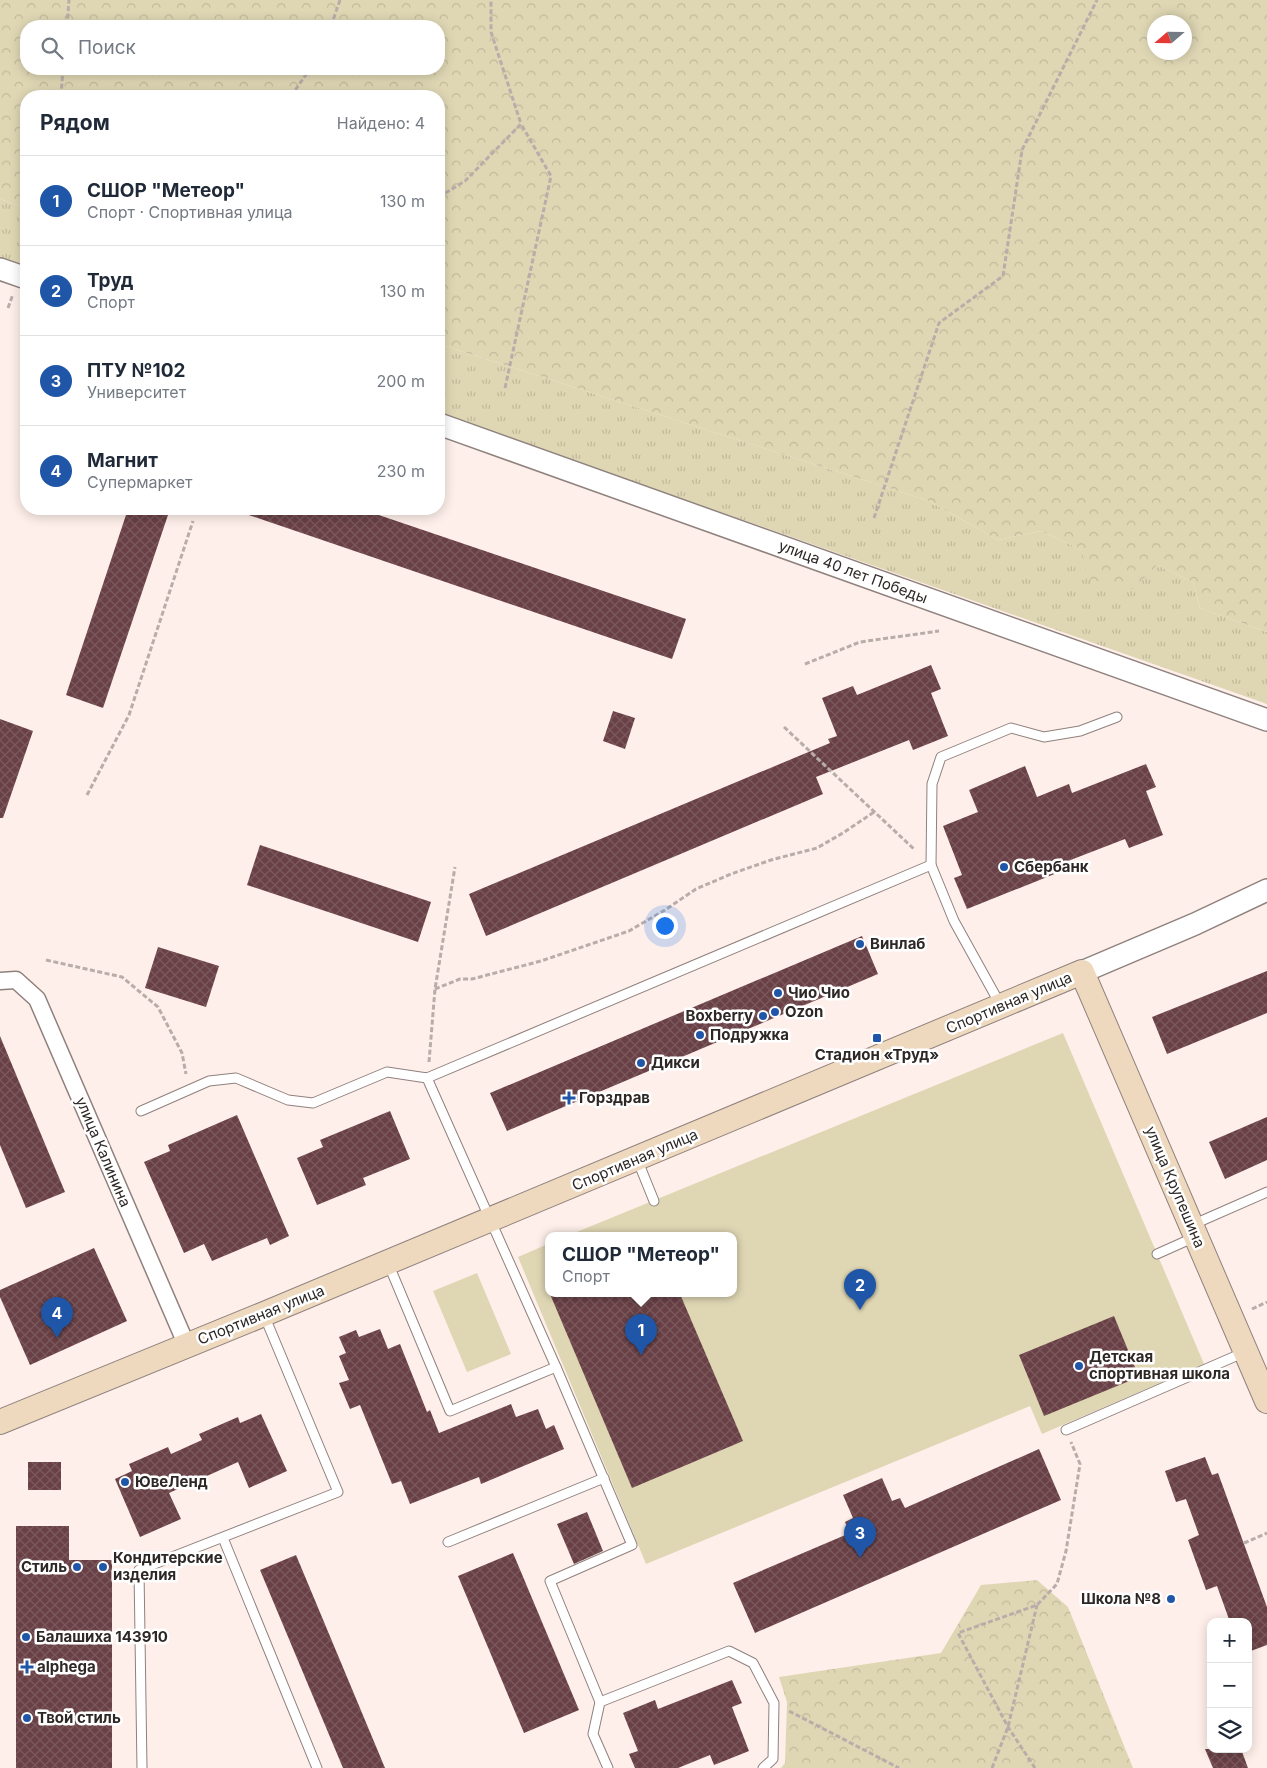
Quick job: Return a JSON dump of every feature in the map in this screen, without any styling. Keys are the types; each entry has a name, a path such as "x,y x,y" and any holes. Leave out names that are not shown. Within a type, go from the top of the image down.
{"main road":[{"name":"Спортивная улица","path":"0,1422 388,1263 1082,972"},
{"name":"улица Крупешина","path":"1082,972 1267,1402"}],"street":[{"path":"0,269 20,276"},
{"name":"улица 40 лет Победы","path":"445,426 1267,720"},
{"name":"Спортивная улица","path":"1082,972 1195,924 1266,891"},
{"name":"улица Калинина","path":"0,981 16,980 37,999 187,1346"}],"lane":[{"path":"1001,1006 954,921 931,865 932,784 941,757 1011,728 1044,737 1080,731 1117,716"},
{"path":"141,1111 209,1081 236,1078 288,1100 313,1103 387,1072 427,1078 931,865"},
{"path":"427,1078 556,1368 632,1545 550,1581 600,1702 594,1734 608,1768"},
{"path":"637,1159 654,1201"},
{"path":"1157,1254 1194,1231 1267,1192"},
{"path":"388,1263 450,1411 556,1368"},
{"path":"142,1768 139,1570 338,1492 264,1314"},
{"path":"1066,1430 1246,1352"},
{"path":"448,1542 604,1478"},
{"path":"223,1538 317,1768"},
{"path":"600,1702 729,1651 753,1663 774,1704 772,1759 764,1768"}],"path":[{"path":"67,20 69,0"},
{"path":"333,20 340,0"},
{"path":"491,0 491,32 521,124 551,176 505,388"},
{"path":"874,518 939,323 1003,276 1022,150 1097,0"},
{"path":"61,90 63,75"},
{"path":"295,90 306,75"},
{"path":"445,193 465,181 521,124"},
{"path":"87,795 129,714 193,521"},
{"path":"805,664 860,642 939,631"},
{"path":"784,727 931,865"},
{"path":"435,990 460,979 472,979 541,961 629,931 696,889 771,860 817,848 874,812"},
{"path":"427,1078 435,990 455,867"},
{"path":"46,960 122,977 158,1007 182,1053 189,1090"},
{"path":"1247,1311 1267,1302"},
{"path":"1035,1768 1008,1727 958,1633 1037,1605 1057,1584 1066,1551 1080,1464 1066,1430"},
{"path":"1244,1543 1267,1533"},
{"path":"992,1768 1008,1727 1037,1605"},
{"path":"774,1704 899,1768"}],"green space":[{"path":"0,0 1267,0 1267,632 1200,608 1193,582 1157,565 1134,589 1087,579 1082,550 1041,531 998,540 929,501 445,346 445,90 20,90 20,206 0,199"},
{"path":"0,199 20,206 20,266 0,259"},
{"path":"445,346 929,501 998,540 1041,531 1082,550 1157,565 1193,582 1200,608 1267,632 1267,704 445,415"},
{"path":"1063,1033 1204,1364 1042,1434 1030,1406 646,1564 518,1257 545,1245 545,1297 737,1297 737,1232 577,1232"},
{"path":"477,1273 511,1354 467,1372 433,1291"},
{"path":"1037,1580 1068,1607 1133,1768 781,1768 785,1763 787,1702 779,1677 941,1653 981,1585"}],"building":[{"path":"126,515 168,515 103,708 66,695"},
{"path":"249,515 379,515 686,619 672,659"},
{"path":"931,665 941,689 931,693 948,736 913,750 909,740 816,777 823,794 486,936 469,894 830,743 828,739 837,736 822,698 853,686 857,695"},
{"path":"613,711 635,718 625,749 603,741"},
{"path":"0,719 33,731 3,818 0,818"},
{"path":"1146,764 1156,787 1146,791 1163,835 1129,848 1125,839 1055,866 1057,873 967,909 954,878 962,875 943,826 978,812 969,790 1025,766 1037,797 1069,784 1072,793"},
{"path":"260,845 431,902 418,942 247,885"},
{"path":"862,936 878,974 507,1131 490,1093"},
{"path":"158,947 219,966 206,1007 145,988"},
{"path":"1267,971 1267,1013 1167,1054 1152,1017"},
{"path":"0,1036 65,1192 26,1208 0,1145"},
{"path":"390,1111 410,1159 363,1178 366,1185 317,1205 297,1158 323,1147 320,1140"},
{"path":"237,1115 289,1236 270,1245 267,1238 212,1261 204,1244 184,1253 144,1162 170,1151 168,1145"},
{"path":"1267,1117 1267,1160 1225,1179 1209,1142"},
{"path":"94,1248 127,1321 30,1365 0,1297 0,1290"},
{"path":"551,1297 681,1297 743,1441 632,1488"},
{"name":"Детская спортивная школа","path":"1114,1316 1139,1377 1044,1416 1019,1355"},
{"path":"380,1329 388,1349 400,1344 427,1412 430,1410 439,1433 511,1404 516,1417 538,1409 546,1429 554,1425 564,1449 481,1484 479,1477 410,1504 401,1481 392,1484 360,1405 350,1409 339,1383 349,1380 339,1356 346,1353 339,1337 356,1330 359,1337"},
{"path":"261,1414 287,1471 249,1488 238,1462 169,1493 181,1519 140,1537 115,1479 132,1471 129,1464 168,1447 171,1454 202,1440 199,1434 238,1417 240,1423"},
{"path":"1039,1449 1061,1500 755,1633 733,1583 850,1533 845,1522 853,1518 843,1495 882,1478 892,1501 900,1498 905,1508"},
{"path":"1205,1457 1212,1475 1218,1473 1267,1607 1267,1645 1252,1651 1252,1618 1229,1618 1217,1586 1206,1590 1188,1540 1199,1535 1186,1499 1176,1502 1165,1471"},
{"path":"28,1462 61,1462 61,1490 28,1490"},
{"path":"587,1512 603,1551 574,1564 557,1524"},
{"path":"16,1526 69,1526 69,1560 112,1560 112,1768 16,1768"},
{"path":"513,1553 579,1710 524,1733 458,1576"},
{"path":"296,1555 385,1768 343,1768 260,1570"},
{"path":"732,1680 742,1703 732,1707 749,1751 714,1765 710,1755 678,1768 635,1768 629,1754 638,1751 623,1713 655,1700 658,1709"},
{"path":"1205,1749 1207,1749 1207,1753 1242,1753 1248,1768 1213,1768"}],"place":[{"name":"Сбербанк","path":"1004,867"},
{"name":"Винлаб","path":"860,944"},
{"name":"Чио Чио","path":"778,993"},
{"name":"Ozon","path":"775,1012"},
{"name":"Boxberry","path":"763,1016"},
{"name":"Подружка","path":"700,1035"},
{"name":"Стадион «Труд»","path":"877,1038"},
{"name":"Дикси","path":"641,1063"},
{"name":"Горздрав","path":"569,1098"},
{"name":"Труд","path":"860,1310"},
{"name":"Магнит","path":"57,1338"},
{"name":"СШОР \"Метеор\"","path":"641,1355"},
{"name":"Детская спортивная школа","path":"1079,1366"},
{"name":"ЮвеЛенд","path":"125,1482"},
{"name":"ПТУ №102","path":"860,1558"},
{"name":"Стиль","path":"77,1567"},
{"name":"Кондитерские изделия","path":"103,1567"},
{"name":"Школа №8","path":"1171,1599"},
{"name":"Балашиха 143910","path":"26,1637"},
{"name":"alphega","path":"27,1667"},
{"name":"Твой стиль","path":"27,1718"}]}
